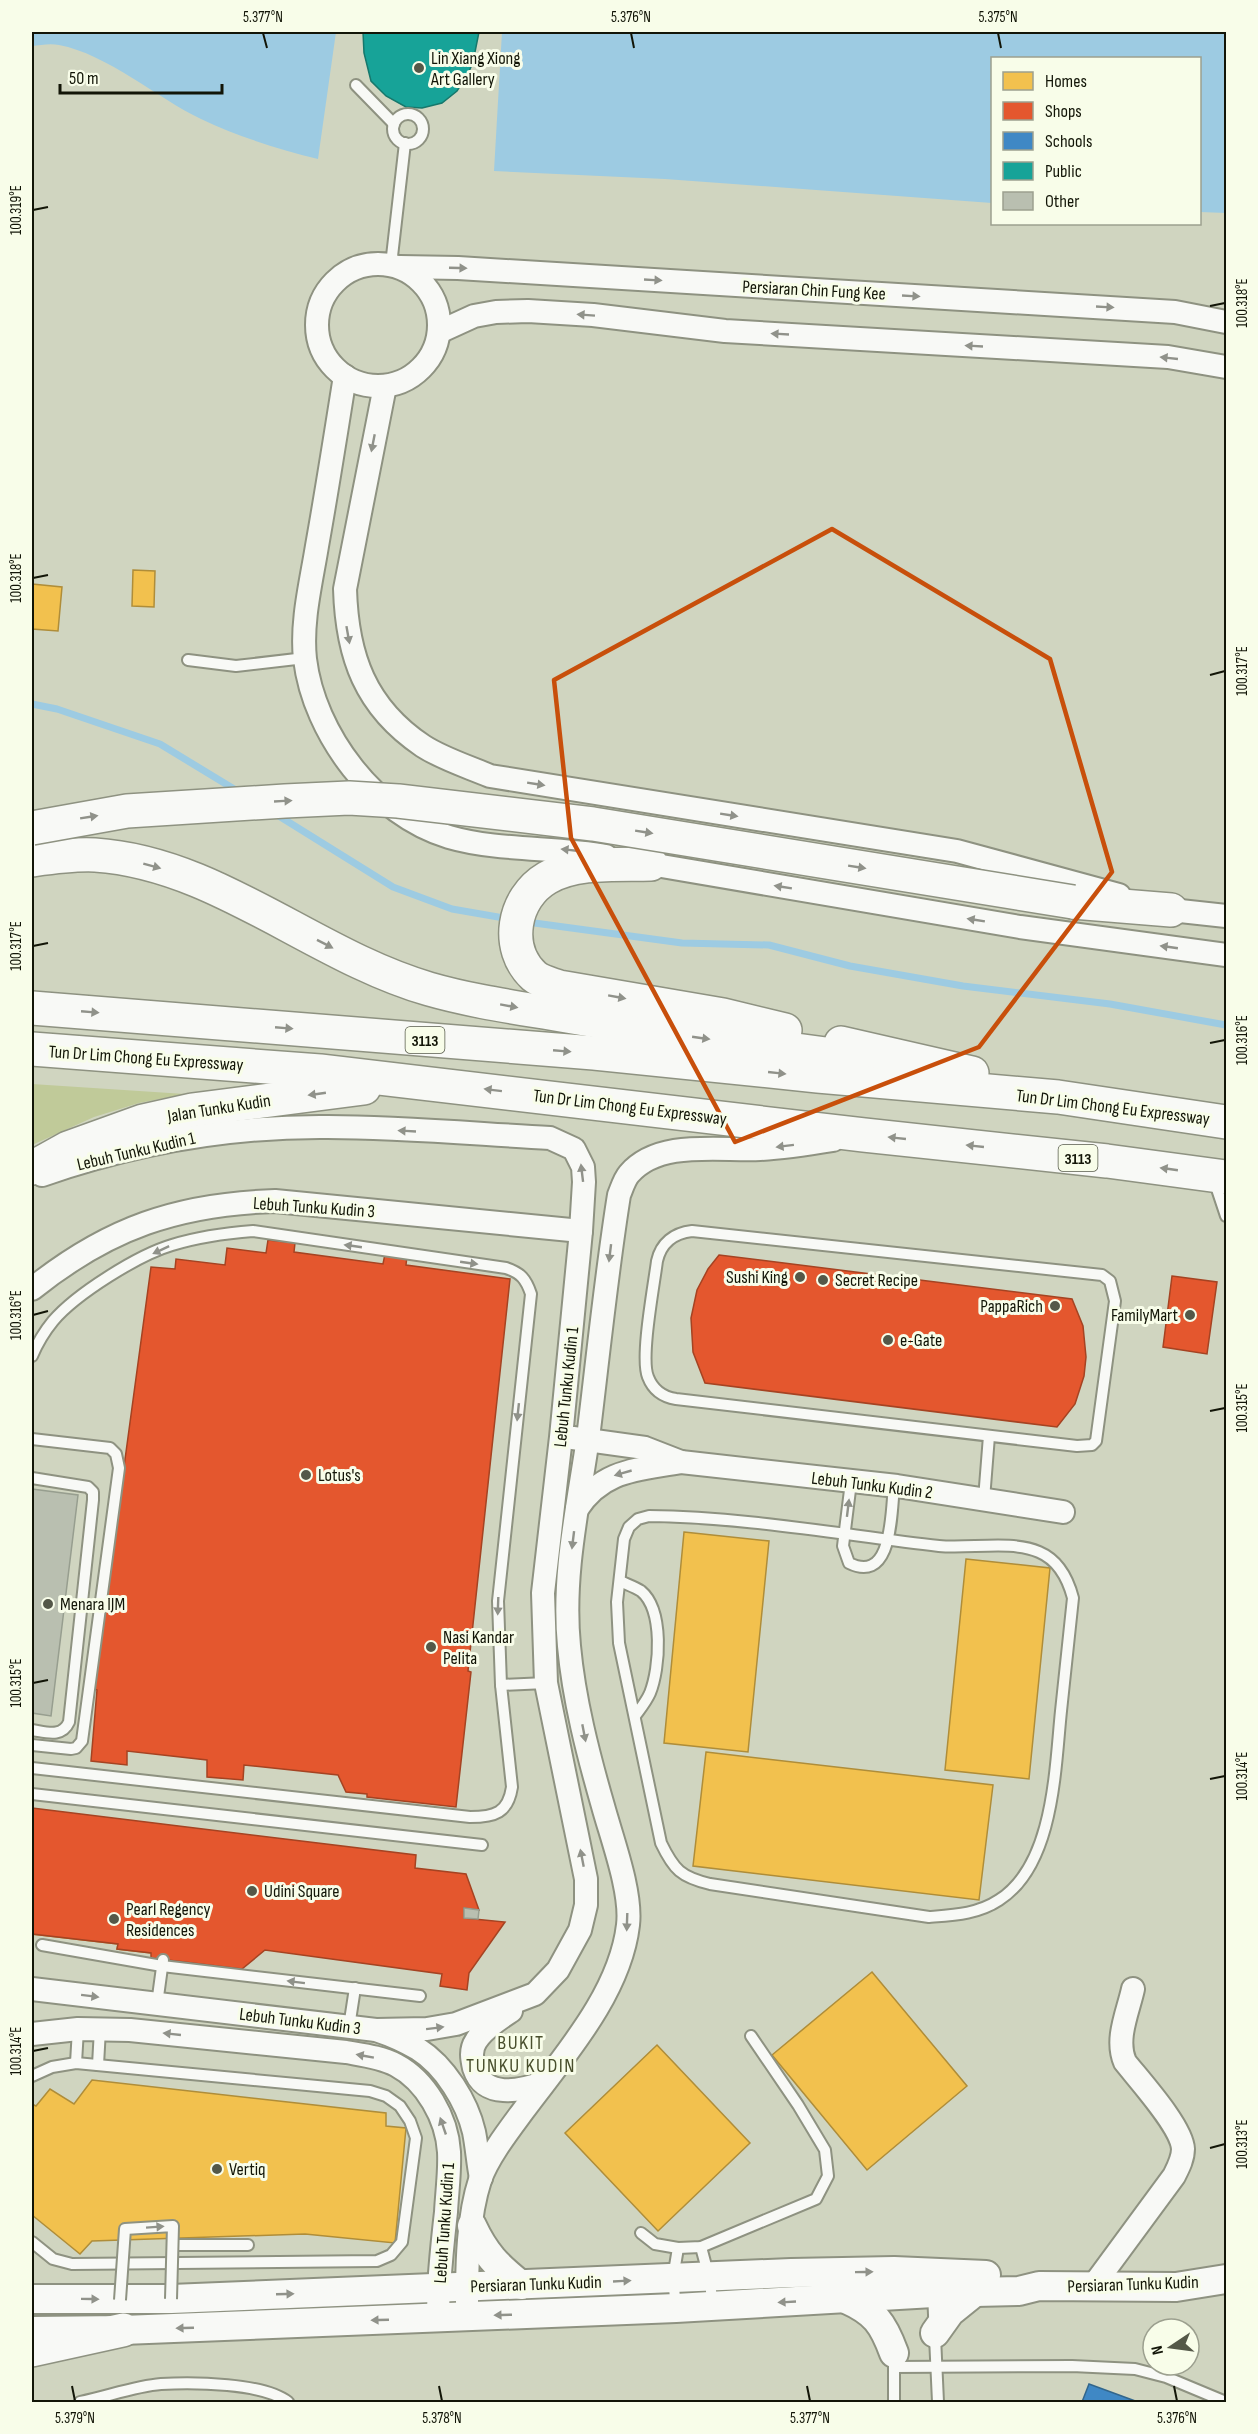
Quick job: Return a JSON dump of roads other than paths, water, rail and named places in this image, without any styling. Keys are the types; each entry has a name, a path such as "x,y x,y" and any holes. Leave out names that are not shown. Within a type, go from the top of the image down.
{"highway":[{"path":"32,828 127,811 349,798 398,801 593,824 1073,902 1172,910"},
{"path":"32,860 97,855 144,863 170,871 273,917 386,972 426,988 468,999 657,1032 985,1076"},
{"path":"651,864 579,868 549,877 533,888 523,900 516,931 517,945 523,963 535,977 559,987 723,1016 985,1076 1058,1097"},
{"name":"Tun Dr Lim Chong Eu Expressway","path":"32,1008 594,1053 807,1076 1058,1097 1227,1122"},
{"name":"Tun Dr Lim Chong Eu Expressway","path":"32,1049 320,1071 416,1081 1220,1176"},
{"name":"Jalan Tunku Kudin","path":"32,1168 68,1148 142,1121 192,1110 416,1081"},
{"path":"32,2350 121,2315"}],"street":[{"path":"381,263 396,266 417,277 430,293 438,312 439,332 433,352 421,369 404,381 385,386 364,385 345,376 330,363 321,345 317,326 320,306 329,288 343,274 361,265 381,263"},
{"name":"Persiaran Chin Fung Kee","path":"396,266 482,269 1175,312 1227,322"},
{"path":"439,332 474,316 496,312 528,311 593,315 725,331 1168,357 1227,367"},
{"path":"345,376 306,612 305,658 314,696 327,729 348,762 374,793 418,824 449,837 483,843 576,850 1020,927 1227,955"},
{"path":"385,386 345,589 346,619 351,648 361,675 375,700 396,725 425,747 490,776 957,851 1172,910 1227,916"},
{"path":"483,843 472,825 467,805 468,798 473,791 490,776"},
{"name":"Lebuh Tunku Kudin 1","path":"32,1179 90,1158 196,1136 254,1130 327,1127 550,1138 574,1149 583,1167 581,1231 543,1593 546,1683 586,1879 586,1905 580,1930 570,1951 558,1970 535,1994 456,2024 427,2029 376,2030"},
{"name":"Lebuh Tunku Kudin 1","path":"467,2316 472,2226 481,2178 508,2131 570,2048 602,1999 619,1967 629,1923 624,1882 589,1756 569,1648 566,1601 619,1195 627,1176 637,1167 650,1159 678,1151 763,1149 864,1135"},
{"name":"Lebuh Tunku Kudin 3","path":"32,1289 64,1263 132,1228 167,1215 241,1202 275,1201 581,1231"},
{"name":"Lebuh Tunku Kudin 2","path":"561,1437 645,1448 681,1462 894,1486 984,1498 1063,1512"},
{"name":"Lebuh Tunku Kudin 2","path":"576,1511 592,1490 610,1477 628,1471 681,1462"},
{"name":"Lebuh Tunku Kudin 3","path":"32,1989 376,2030 420,2050 450,2081 460,2098 473,2130 481,2178"},
{"path":"1093,2286 1174,2176 1181,2163 1183,2151 1177,2130 1125,2062 1122,2053 1122,2032 1133,1989"},
{"path":"535,1994 488,2028 476,2040 471,2058 476,2074 485,2084 495,2089 519,2091 543,2083"},
{"name":"Lebuh Tunku Kudin 3","path":"32,2034 89,2029 130,2030 335,2051 377,2058 394,2064 411,2075 430,2097"},
{"name":"Lebuh Tunku Kudin 1","path":"430,2097 444,2125 449,2150 438,2288 438,2318"},
{"path":"472,2226 481,2246 496,2265 521,2285"},
{"name":"Persiaran Tunku Kudin","path":"32,2299 121,2315 438,2318 846,2299 907,2291 976,2273 1019,2279 1039,2286"},
{"name":"Persiaran Tunku Kudin","path":"32,2331 121,2315 171,2299 709,2277 907,2291 1019,2291 1039,2286 1176,2287 1227,2279"},
{"path":"935,2333 950,2312 976,2291"},
{"path":"846,2299 863,2307 876,2318 886,2333 894,2360"}],"lane":[{"path":"356,85 394,124"},
{"path":"409,114 421,121 423,131 419,140 405,143 396,138 394,124 400,116 409,114"},
{"path":"396,266 405,143"},
{"path":"188,660 236,666 305,658"},
{"path":"1220,1176 1227,1216"},
{"path":"32,1356 40,1339 54,1320 75,1300 127,1266 170,1246 225,1233 253,1231 512,1270 518,1272 527,1281 531,1294 498,1602 501,1685 512,1787 510,1801 501,1811 486,1817 447,1814 32,1768"},
{"path":"692,1231 1102,1275 1110,1281 1114,1302 1096,1441 1092,1445 1077,1446 989,1436 676,1399 663,1395 652,1385 647,1376 645,1362 658,1253 668,1240 683,1232 692,1231"},
{"path":"984,1498 989,1436"},
{"path":"32,1439 110,1448 116,1454 119,1468 82,1741 76,1748 71,1749 32,1745"},
{"path":"32,1478 88,1487 93,1492 69,1722 66,1729 59,1733 32,1730"},
{"path":"851,1482 843,1546 849,1563 857,1567 868,1568 885,1553 894,1486"},
{"path":"649,1516 845,1533 942,1546 1017,1547 1039,1552 1058,1566 1069,1581 1073,1598 1051,1809 1040,1845 1024,1874 1012,1890 980,1910 963,1915 929,1917 710,1884 688,1878 672,1865 661,1844 619,1643 617,1602 624,1539 629,1527 638,1519 649,1516"},
{"path":"620,1581 640,1591 651,1604 659,1627 650,1692 635,1716"},
{"path":"501,1685 546,1683"},
{"path":"32,1794 482,1845"},
{"path":"42,1945 420,1996"},
{"path":"157,2004 162,1963"},
{"path":"350,2027 355,1989"},
{"path":"76,2063 89,2029"},
{"path":"89,2029 98,2065"},
{"path":"641,2233 655,2244 678,2248 700,2247 816,2199 828,2176 825,2150 752,2036"},
{"path":"32,2076 52,2067 76,2063 370,2091 386,2096 400,2106 410,2121 416,2138 402,2242 391,2255 377,2261 72,2264 53,2259 32,2242"},
{"path":"121,2315 125,2229 173,2226 171,2299"},
{"path":"174,2245 248,2245"},
{"path":"700,2247 709,2277 713,2305"},
{"path":"676,2308 673,2278 678,2248"},
{"path":"907,2291 935,2333 938,2403"},
{"path":"894,2403 894,2360 907,2291"},
{"path":"894,2360 936,2366 1135,2369 1166,2377 1227,2402"},
{"path":"80,2403 160,2384 217,2385 265,2390 288,2403"}],"water":[{"path":"32,32 336,32 318,159 259,142 201,119 95,57 56,44 32,46"},
{"path":"502,32 1226,32 1226,213 1201,212 1201,57 991,57 991,203 665,179 494,171"}],"waterway":[{"path":"32,704 57,709 160,744 239,792"},
{"path":"274,813 393,887 452,909 510,919"},
{"path":"527,922 682,943 769,945 850,966 963,986 1110,1004 1226,1025"}],"place":[{"name":"Lin Xiang Xiong Art Gallery","path":"419,68"},
{"name":"Sushi King","path":"800,1277"},
{"name":"Secret Recipe","path":"823,1280"},
{"name":"PappaRich","path":"1055,1306"},
{"name":"FamilyMart","path":"1190,1315"},
{"name":"e-Gate","path":"888,1340"},
{"name":"Lotus's","path":"306,1475"},
{"name":"Menara IJM","path":"48,1604"},
{"name":"Nasi Kandar Pelita","path":"431,1647"},
{"name":"Udini Square","path":"252,1891"},
{"name":"Pearl Regency Residences","path":"114,1919"},
{"name":"Vertiq","path":"217,2169"}],"district":[{"name":"BUKIT TUNKU KUDIN","path":"521,2054"}]}
